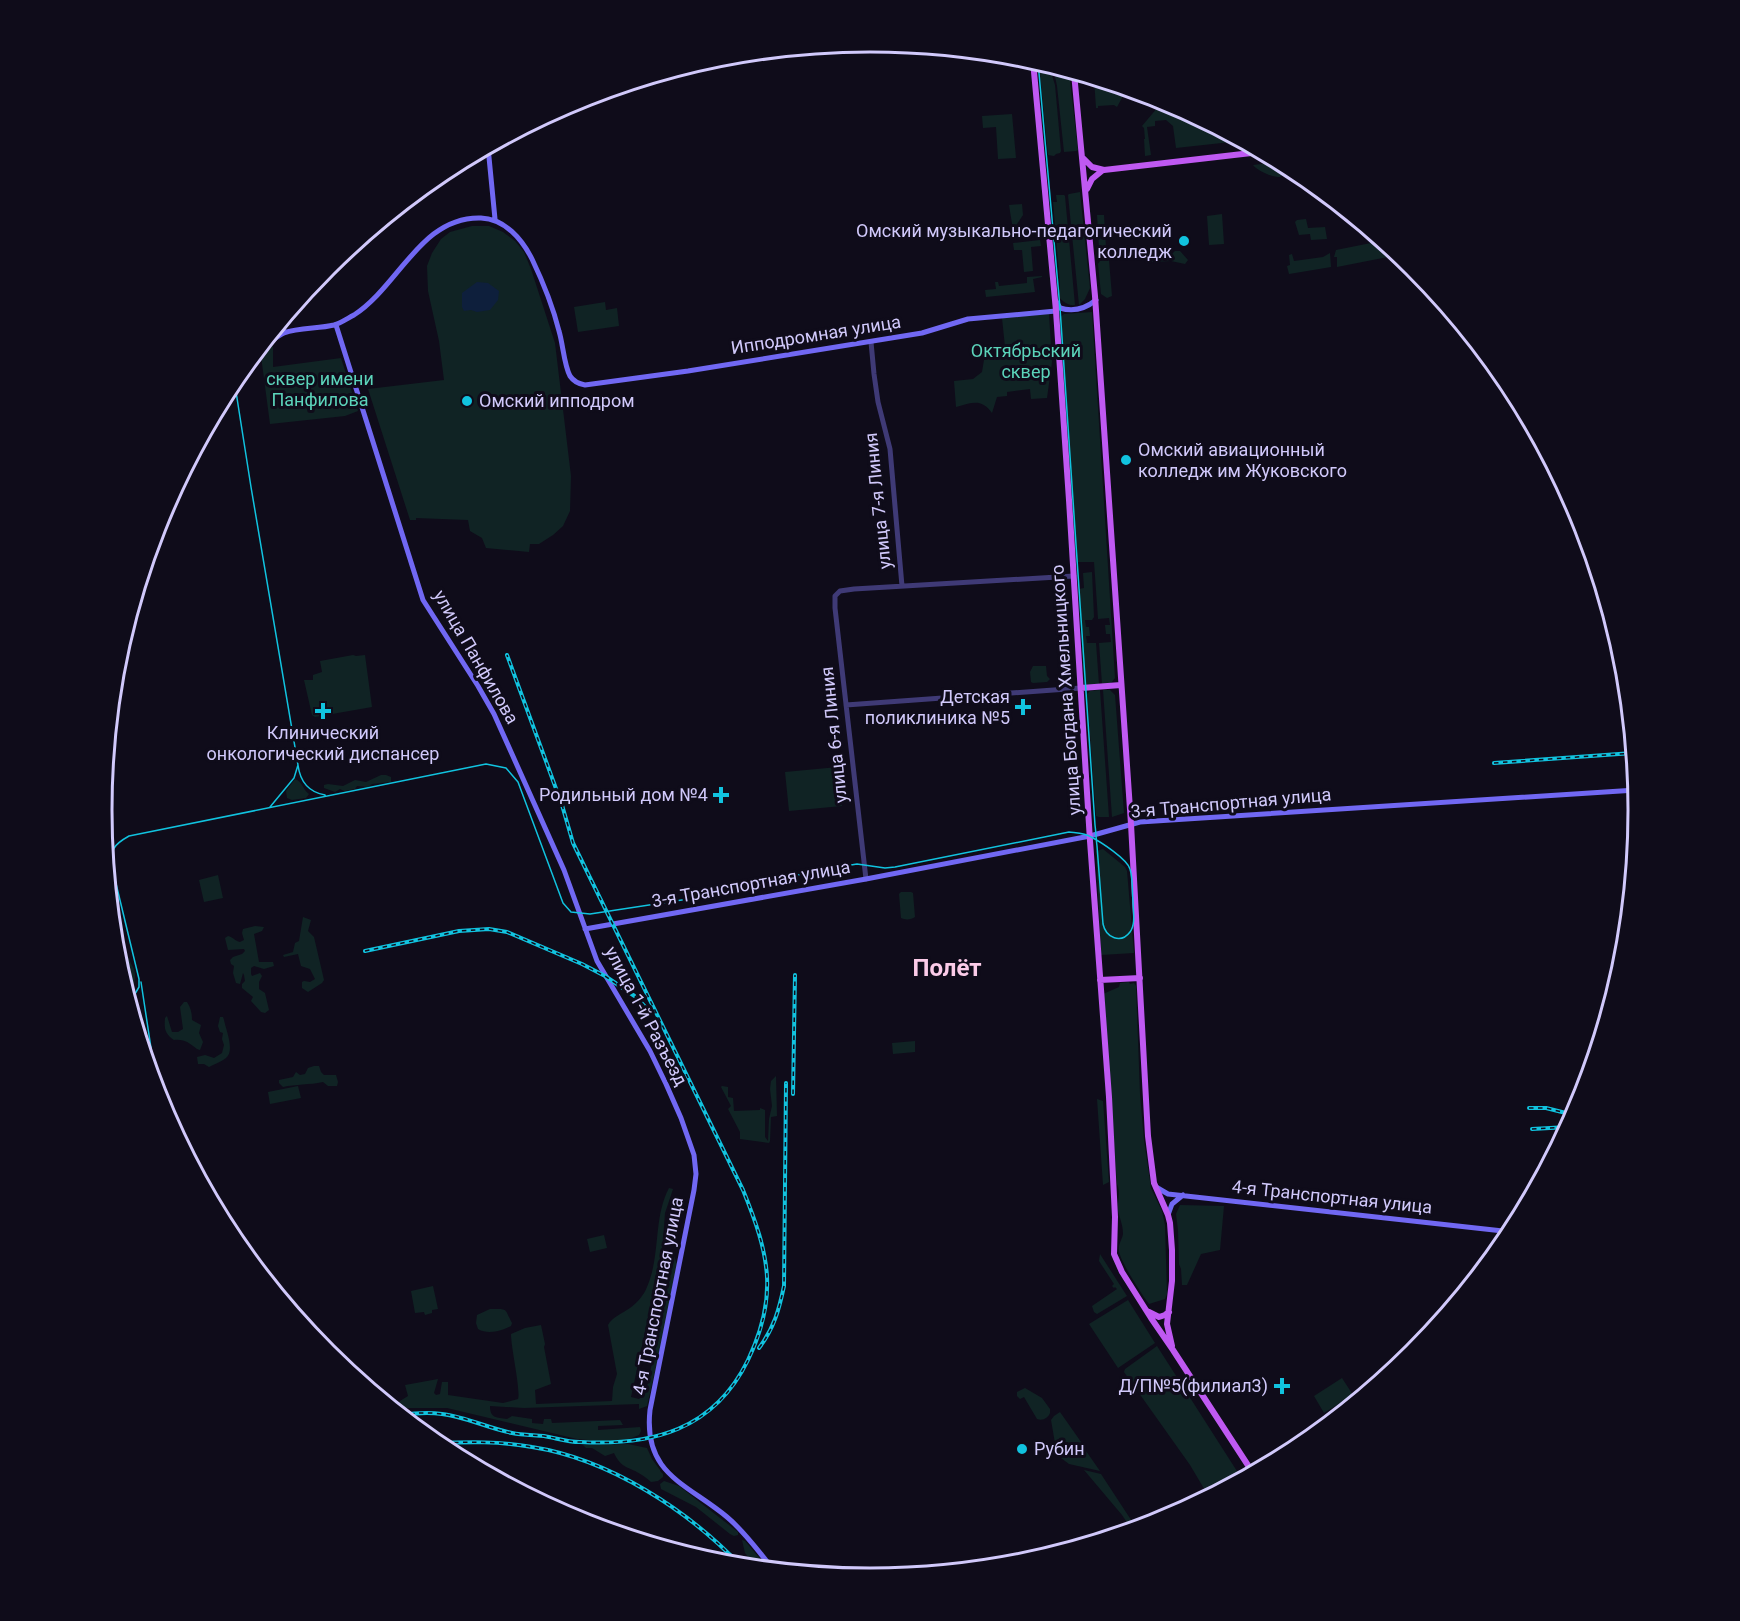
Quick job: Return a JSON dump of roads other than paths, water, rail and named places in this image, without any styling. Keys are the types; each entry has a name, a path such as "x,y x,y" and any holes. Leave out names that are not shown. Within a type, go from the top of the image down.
{"main road":[{"name":"улица Богдана Хмельницкого","path":"1034,71 1056,310 1110,1108 1114,1254 1122,1272 1165,1340 1249,1467"},
{"path":"1075,81 1096,300 1131,824 1145,1084 1154,1183 1168,1215 1172,1250 1168,1330 1173,1349"},
{"path":"1083,156 1090,166 1104,170 1248,153"},
{"path":"280,335 286,332 336,325 363,308 432,235 444,226 458,220 472,218 495,219 489,155"},
{"path":"1086,191 1092,179 1104,170"},
{"name":"Ипподромная улица","path":"495,219 518,237 532,260 559,329 570,375 581,384 590,385 688,371 871,342 922,333 968,319 1056,310"},
{"path":"1055,300 1060,308 1069,310 1084,308 1096,300"},
{"name":"улица Панфилова","path":"336,325 423,600 494,714 564,870 585,928"},
{"path":"1081,688 1121,686"},
{"name":"3-я Транспортная улица","path":"585,928 866,879 1090,836 1131,824 1627,791"},
{"name":"улица 1-й Разъезд","path":"585,928 601,969 654,1059 681,1118"},
{"path":"1100,980 1140,978"},
{"name":"4-я Транспортная улица","path":"681,1118 694,1155 696,1181 649,1421 650,1438 660,1463 672,1477 732,1521 766,1561"},
{"name":"4-я Транспортная улица","path":"1154,1183 1163,1192 1183,1196 1501,1231"},
{"path":"1168,1215 1172,1204 1183,1196"},
{"path":"1146,1310 1159,1317 1169,1312"}],"street":[{"name":"улица 7-я Линия","path":"871,342 878,402 890,449 902,586"},
{"path":"902,586 1074,576"},
{"name":"улица 6-я Линия","path":"866,879 834,599 840,591 902,586"},
{"path":"846,705 1081,688"}],"water":[{"path":"477,282 488,283 499,291 498,300 490,310 464,311 462,293"}],"tram line":[{"path":"1039,72 1060,308 1096,840"},
{"path":"236,395 298,765 294,778 270,807"},
{"path":"114,850 116,845 129,836 486,764 506,768 518,782 563,903 571,912 590,914 768,887 792,876 857,864 895,867 1069,832 1096,840"},
{"path":"298,765 306,785 319,794 325,795"},
{"path":"1096,840 1124,860 1132,876 1133,925 1130,932 1122,938 1110,936 1103,924 1096,840"},
{"path":"116,883 139,979 139,987 135,994"},
{"path":"141,982 151,1048"}],"railway":[{"path":"412,1414 442,1414 512,1433 575,1442 632,1441 678,1429 699,1418 718,1403 734,1384 758,1337 767,1295 764,1255 743,1190 573,843 562,805 507,655"},
{"path":"1494,763 1625,754"},
{"path":"365,951 459,931 489,929 507,932 605,976 636,997 651,1013"},
{"path":"793,1094 795,975"},
{"path":"759,1348 769,1333 784,1286 786,1083"},
{"path":"1529,1108 1546,1108 1565,1113"},
{"path":"1532,1129 1558,1128"},
{"path":"452,1443 520,1445 561,1453 590,1463 646,1490 672,1507 697,1525 730,1555"}],"place":[{"name":"Омский музыкально-педагогический колледж","path":"1184,241"},
{"name":"Омский ипподром","path":"467,401"},
{"name":"Омский авиационный колледж им Жуковского","path":"1126,460"},
{"name":"Детская поликлиника №5","path":"1023,707"},
{"name":"Клинический онкологический диспансер","path":"323,711"},
{"name":"Родильный дом №4","path":"721,795"},
{"name":"Д/П№5(филиал3)","path":"1282,1386"},
{"name":"Рубин","path":"1022,1449"}],"district":[{"name":"Полёт","path":"947,968"}],"park label":[{"name":"Октябрьский сквер","path":"1026,361"},
{"name":"сквер имени Панфилова","path":"320,389"}]}
